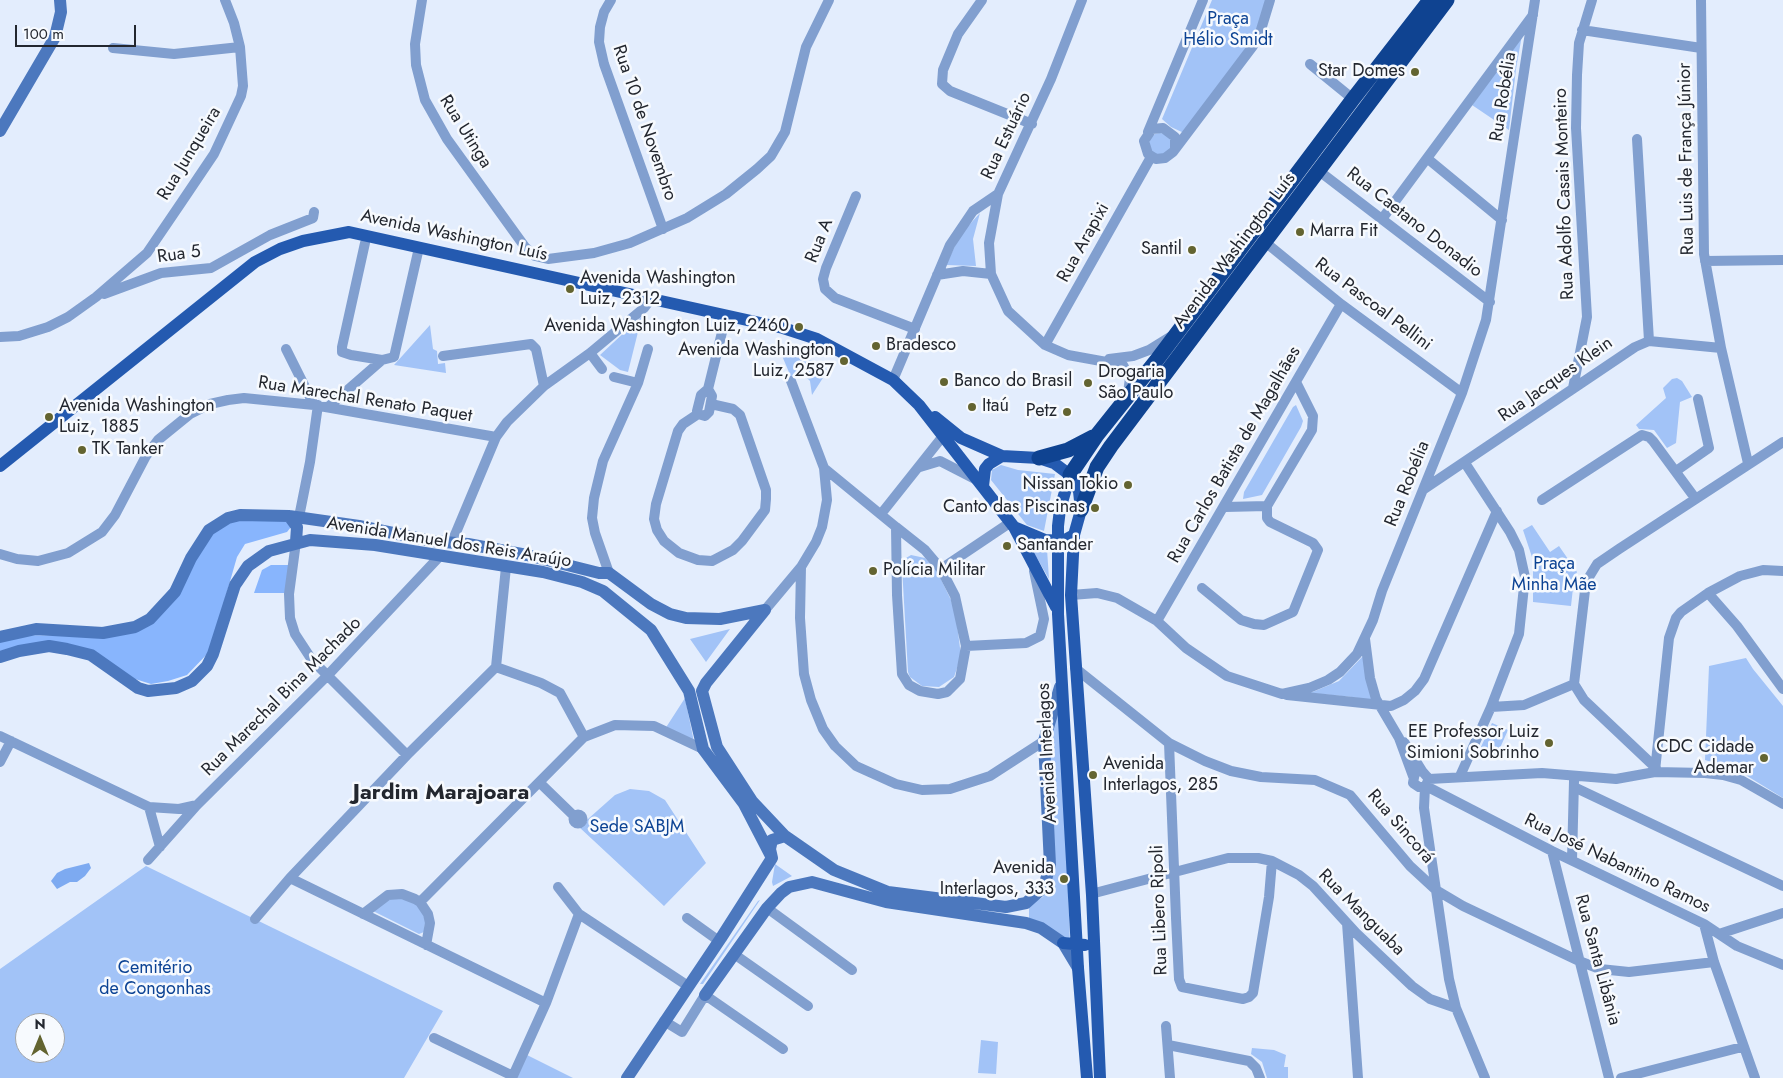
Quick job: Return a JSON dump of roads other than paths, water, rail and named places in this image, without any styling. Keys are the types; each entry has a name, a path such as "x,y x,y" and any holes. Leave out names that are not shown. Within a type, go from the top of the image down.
{"highway":[{"name":"Avenida Washington Luís","path":"1097,435 1179,330 1352,99 1430,0"},
{"name":"Avenida Washington Luís","path":"1081,510 1097,467 1111,446 1447,0"},
{"path":"1039,458 1078,446 1097,435"},
{"name":"Avenida Interlagos","path":"1070,475 1097,435"}],"main road":[{"name":"Avenida Washington Luís","path":"0,466 255,262 303,240 349,232 782,328 817,339 893,380 919,405 961,438 1002,456 1039,458"},
{"name":"Avenida Washington Luís","path":"919,405 1013,524 1034,537 1058,542"},
{"path":"981,483 985,469 994,460 1002,456"},
{"path":"1039,458 1054,463 1070,475 1079,491 1081,510"},
{"name":"Avenida Interlagos","path":"1070,475 1060,509 1058,614 1063,675 1078,968 1087,1078"},
{"name":"Avenida Washington Luís","path":"1074,535 1081,510"},
{"path":"1013,524 1052,598 1058,614"},
{"path":"1058,542 1074,535"},
{"name":"Avenida Interlagos","path":"1074,535 1071,595 1091,894 1100,1078"},
{"path":"1063,943 1085,945 1093,940"}],"street":[{"path":"0,132 55,37 61,12 60,0"},
{"name":"Rua Junqueira","path":"96,297 147,253 214,154 241,96 243,86 240,47 225,0"},
{"name":"Rua Utinga","path":"422,0 415,44 416,65 425,100 447,139 525,247 535,256 542,258 594,253 630,243 663,229"},
{"name":"Rua 10 de Novembro","path":"612,0 604,12 599,42 604,64 663,229"},
{"path":"663,229 687,218 726,194 757,169 777,148 791,114 806,47 829,0"},
{"path":"982,0 958,34 943,70 942,84 950,91 1032,124"},
{"name":"Rua Estuário","path":"893,380 950,244 969,216 998,194 1032,124 1082,0"},
{"path":"1203,0 1148,132 1144,146 1151,157 1165,158 1175,148 1253,46 1260,33 1270,0"},
{"name":"Rua Robélia","path":"1282,694 1309,688 1328,680 1340,672 1357,654 1462,393 1490,302 1534,0"},
{"name":"Rua Adolfo Casais Monteiro","path":"1573,388 1587,316 1576,128 1579,43 1592,0"},
{"name":"Rua Luis de França Júnior","path":"1701,0 1702,238 1721,348 1748,463"},
{"path":"1382,219 1533,14"},
{"path":"1582,30 1701,48"},
{"path":"113,48 174,54 240,47"},
{"path":"1310,64 1352,99"},
{"path":"1148,132 1157,128 1168,130 1174,137 1175,148"},
{"path":"1637,139 1649,341"},
{"name":"Rua Arapixi","path":"1045,346 1151,157"},
{"path":"1428,159 1502,220"},
{"name":"Rua Caetano Donadio","path":"1319,171 1490,302"},
{"path":"998,194 990,235 991,274 1008,311 1045,346 1068,355 1117,362 1127,369 1130,378 1126,397"},
{"name":"Rua A","path":"856,196 826,268 823,280 825,289 835,298 915,329"},
{"name":"Rua 5","path":"96,297 161,273 211,268 270,235 312,218 314,212"},
{"name":"Rua Pascoal Pellini","path":"1265,242 1342,304 1462,393"},
{"path":"365,243 341,350 344,354 382,360 394,358 418,252"},
{"path":"1705,260 1783,260"},
{"path":"937,275 963,271 991,274"},
{"path":"0,337 19,336 48,327 68,318 96,297"},
{"path":"452,542 496,437 523,404 544,386 590,353 644,308 650,300"},
{"name":"Rua Carlos Batista de Magalhães","path":"1157,621 1342,304"},
{"path":"698,414 701,395 708,389 726,316"},
{"path":"1098,359 1134,356 1163,343 1179,330"},
{"name":"Rua Jacques Klein","path":"1424,490 1466,463 1622,353 1649,341 1721,348"},
{"path":"443,356 532,344 536,349 544,386"},
{"path":"286,349 320,406 310,462 294,517 297,528 289,594 290,618 302,646 327,676 407,755"},
{"path":"609,573 595,533 592,518 594,498 603,461 638,383 648,349"},
{"path":"590,353 602,369"},
{"path":"320,406 382,360"},
{"path":"614,377 638,383"},
{"path":"792,381 824,468 827,500 822,527 801,567 706,683 702,691 717,746 752,801 784,836 834,870 887,897 1006,907 1026,903 1044,887 1050,865 1044,742 1063,675"},
{"path":"1202,588 1241,620 1254,624 1264,625 1293,612 1318,550 1313,543 1270,522 1267,518 1267,506 1314,426 1313,416 1296,382"},
{"path":"708,389 712,396 706,415 698,414 683,424 678,431 656,504 654,519 657,530 664,541 679,553 698,560 712,560 733,550 765,510 766,499 766,490 740,415 733,409 710,404"},
{"name":"Rua Marechal Renato Paquet","path":"0,554 17,559 38,561 68,553 102,532 115,515 153,446 172,427 190,414 210,404 244,398 320,406 496,437"},
{"path":"1676,472 1709,448 1698,399"},
{"path":"1542,500 1642,435 1649,436 1695,498"},
{"path":"881,514 943,436"},
{"path":"1655,770 1584,700 1574,684 1586,582 1591,571 1619,548 1783,442"},
{"path":"919,468 940,461 981,483"},
{"path":"1460,776 1491,707 1519,634 1525,577 1519,550 1466,463"},
{"path":"824,468 896,526 925,550 941,569 954,596 966,646 960,679 947,692 938,694 920,692 909,685 902,674 897,595 896,526"},
{"path":"1225,507 1267,506"},
{"path":"1071,595 1097,593 1117,598 1157,621 1186,648 1227,676 1282,694 1391,706 1404,700 1415,691 1424,679 1496,511"},
{"name":"Avenida Manuel dos Reis Araújo","path":"0,637 36,629 103,634 135,627 150,619 175,592 201,540 216,524 240,515 294,517 527,555 599,573 609,573 652,604 670,614 720,620 765,610"},
{"path":"941,569 1013,524"},
{"name":"Avenida Manuel dos Reis Araújo","path":"0,657 19,651 49,646 67,649 91,655 138,688 148,692 176,688 192,681 207,666 213,654 235,585 248,566 270,551 296,542 322,539 375,545 582,582 603,591 637,616 651,630 690,691 704,749 744,804 772,858"},
{"name":"Rua Marechal Bina Machado","path":"148,860 198,805 327,676 439,557"},
{"path":"966,646 1026,643 1040,636 1044,619 1033,563"},
{"path":"254,919 290,878 407,755 496,667 506,567"},
{"path":"801,567 800,618 804,665 810,700 835,746 856,766 896,784 922,790 950,789 990,776 1044,742"},
{"path":"1655,770 1664,677 1673,624 1681,612 1708,593 1740,576 1763,570 1783,571"},
{"path":"1708,593 1738,626 1783,689"},
{"path":"1365,637 1370,678 1379,704 1399,738 1406,744 1423,780 1424,808 1449,979 1456,1008 1485,1078"},
{"path":"496,667 541,683 560,693 584,737"},
{"name":"Rua Sincorá","path":"1075,668 1170,743 1205,761 1232,771 1261,777 1315,780 1341,790 1356,800 1410,866 1436,890 1463,906 1579,960 1600,969 1629,972 1714,962"},
{"path":"1491,707 1524,705 1574,684"},
{"path":"420,902 584,737 615,725 654,726 704,749 717,746"},
{"path":"0,736 149,807 179,809 198,805"},
{"path":"0,762 11,742"},
{"name":"Rua Libero Ripoli","path":"1170,743 1174,873 1181,985 1188,989 1247,998 1253,993 1269,897 1272,861"},
{"path":"1423,780 1460,776 1542,773 1616,779 1655,770 1723,774 1741,780 1783,804"},
{"path":"1572,860 1574,775"},
{"name":"Rua José Nabantino Ramos","path":"1423,780 1440,794 1552,851 1704,924 1719,934 1783,913"},
{"path":"540,783 574,816"},
{"path":"1574,787 1783,886"},
{"path":"149,807 160,846"},
{"path":"627,1078 772,858 770,849 772,840 784,836"},
{"name":"Rua Santa Libânia","path":"1552,851 1602,1042 1609,1078"},
{"name":"Rua Manguaba","path":"1091,894 1228,858 1258,858 1272,861 1299,875 1313,886 1347,923 1412,986 1430,999 1456,1008"},
{"path":"290,878 546,1003"},
{"path":"664,1021 682,1032 705,995 767,908 781,893 790,888 812,882 1026,922 1041,928 1063,943 1078,968"},
{"path":"558,887 579,914 688,986"},
{"path":"363,914 388,895 402,894 420,902 428,914 430,924 426,945"},
{"path":"1026,903 1026,922"},
{"path":"767,908 852,970"},
{"path":"434,1038 512,1077 546,1003 579,914"},
{"path":"687,918 719,941"},
{"path":"1347,923 1358,1078"},
{"path":"1704,924 1714,962 1742,1047 1755,1078"},
{"path":"1719,934 1737,946 1783,965"},
{"path":"734,954 808,1006"},
{"path":"697,974 698,984 705,995 782,1049"},
{"path":"673,1010 693,996 705,995"},
{"path":"1166,1026 1170,1078"},
{"path":"1168,1045 1249,1062 1256,1068 1260,1078"},
{"path":"1621,1078 1742,1047"}],"place":[{"name":"Star Domes","path":"1415,72"},
{"name":"Marra Fit","path":"1300,232"},
{"name":"Santil","path":"1192,250"},
{"name":"Avenida Washington Luiz, 2312","path":"570,289"},
{"name":"Avenida Washington Luiz, 2460","path":"799,327"},
{"name":"Bradesco","path":"876,346"},
{"name":"Avenida Washington Luiz, 2587","path":"844,361"},
{"name":"Banco do Brasil","path":"944,382"},
{"name":"Drogaria São Paulo","path":"1088,383"},
{"name":"Itaú","path":"972,407"},
{"name":"Petz","path":"1067,412"},
{"name":"Avenida Washington Luiz, 1885","path":"49,417"},
{"name":"TK Tanker","path":"82,450"},
{"name":"Nissan Tokio","path":"1128,485"},
{"name":"Canto das Piscinas","path":"1095,508"},
{"name":"Santander","path":"1007,546"},
{"name":"Polícia Militar","path":"873,571"},
{"name":"EE Professor Luiz Simioni Sobrinho","path":"1549,743"},
{"name":"CDC Cidade Ademar","path":"1764,758"},
{"name":"Avenida Interlagos, 285","path":"1093,775"},
{"name":"Avenida Interlagos, 333","path":"1064,879"}],"district":[{"name":"Jardim Marajoara","path":"441,794"}],"park label":[{"name":"Praça Hélio Smidt","path":"1228,30"},
{"name":"Praça Minha Mãe","path":"1554,575"},
{"name":"Sede SABJM","path":"637,828"},
{"name":"Cemitério de Congonhas","path":"155,980"}]}
